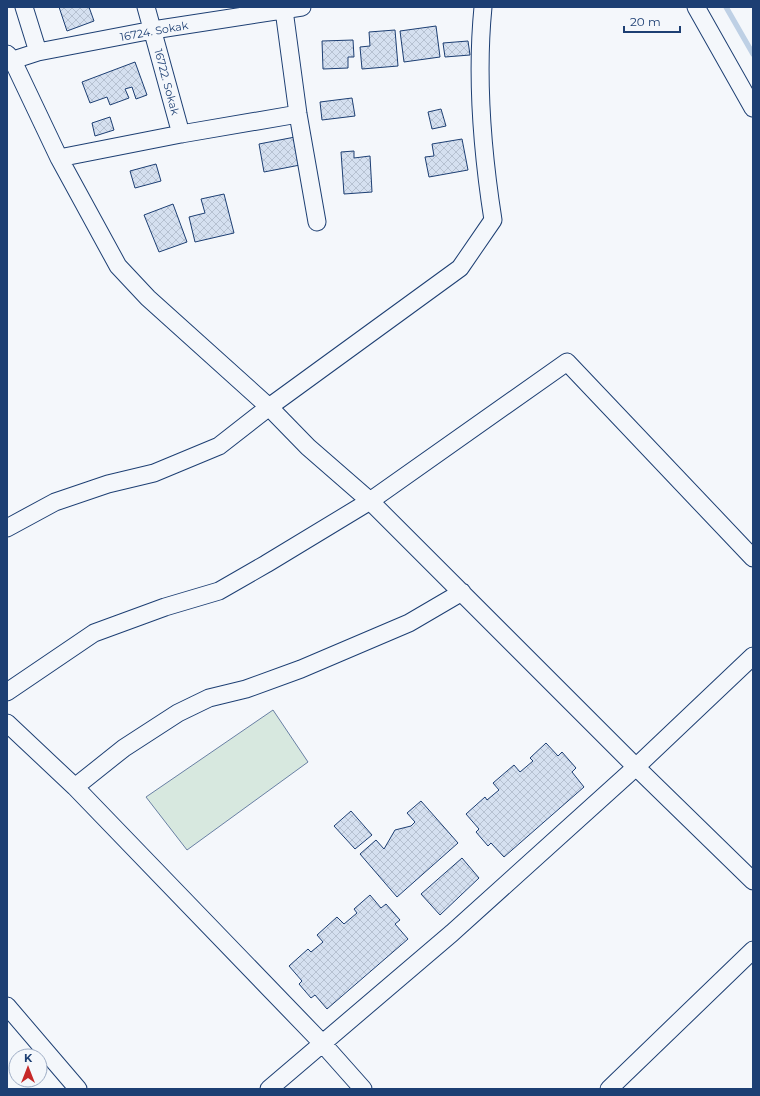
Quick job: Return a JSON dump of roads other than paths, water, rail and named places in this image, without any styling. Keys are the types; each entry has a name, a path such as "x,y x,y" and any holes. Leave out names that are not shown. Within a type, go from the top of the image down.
{"street":[{"path":"24,7 38,52"},
{"name":"16722. Sokak","path":"146,7 181,134"},
{"name":"16724. Sokak","path":"9,58 260,10 284,10 302,7"},
{"path":"7,528 55,502 108,484 154,473 219,446 269,407 460,268 493,220 485,170 481,105 480,50 483,7"},
{"path":"696,7 753,108"},
{"path":"284,10 298,114 317,222"},
{"path":"9,58 59,158 118,266 148,298 269,407 308,447 370,501 636,767 753,881"},
{"path":"59,158 181,134 298,114"},
{"path":"7,692 94,633 164,607 219,591 370,501 567,362 753,558"},
{"path":"75,787 124,748 178,713 209,698 246,689 301,669 409,623 462,592"},
{"path":"269,1089 324,1044 452,933 636,767 753,656"},
{"path":"7,723 75,787 324,1044 363,1089"},
{"path":"610,1089 753,950"},
{"path":"7,1006 78,1089"}],"waterway":[{"path":"726,7 753,54"}]}
